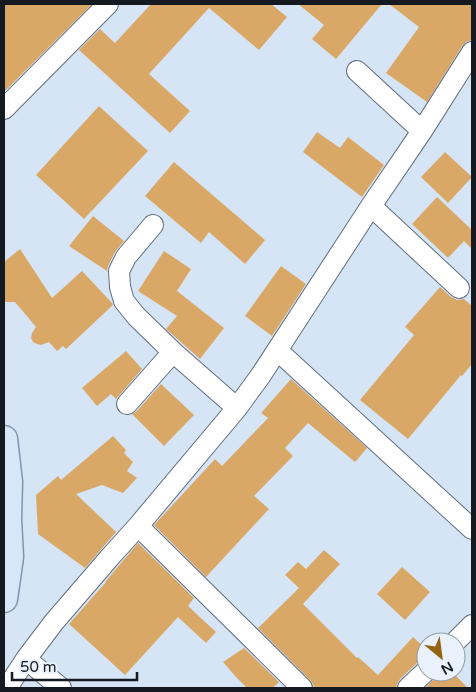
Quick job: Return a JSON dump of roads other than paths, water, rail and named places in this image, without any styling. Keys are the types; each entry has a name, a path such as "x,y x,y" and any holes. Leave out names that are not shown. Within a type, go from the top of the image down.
{"main road":[{"path":"4,439 9,482 8,520 10,557 4,599"}],"street":[{"path":"4,109 108,4"},
{"path":"7,688 60,615 138,526 261,375 472,52"},
{"path":"357,71 422,131"},
{"path":"371,206 459,288"},
{"path":"153,225 126,257 119,271 120,287 124,301 136,316 173,352 236,408"},
{"path":"277,350 472,529"},
{"path":"126,404 173,352"},
{"path":"138,526 302,688"},
{"path":"26,660 61,688"}]}
